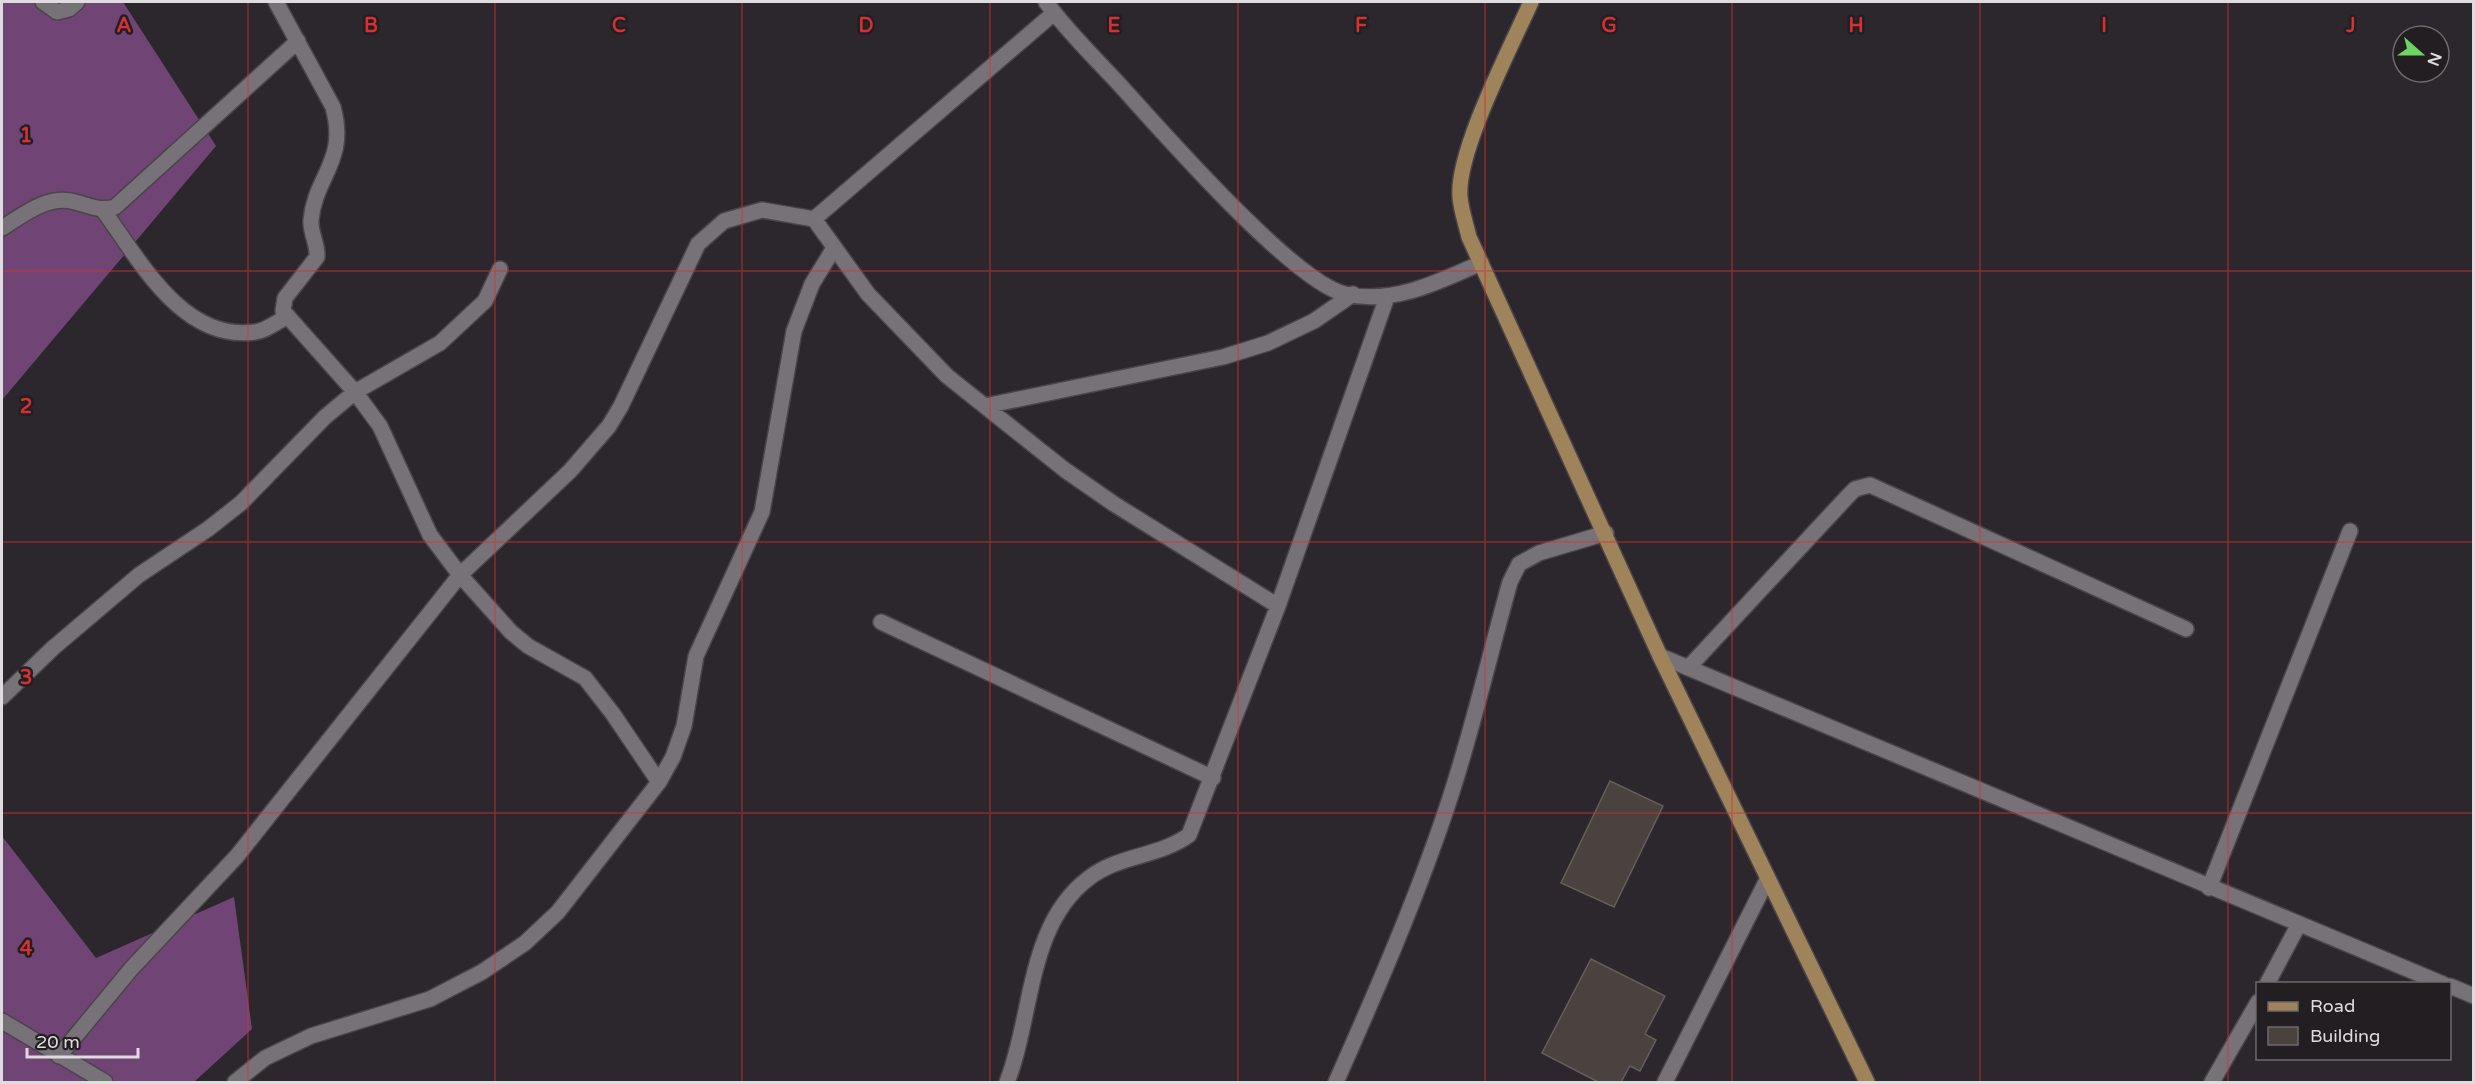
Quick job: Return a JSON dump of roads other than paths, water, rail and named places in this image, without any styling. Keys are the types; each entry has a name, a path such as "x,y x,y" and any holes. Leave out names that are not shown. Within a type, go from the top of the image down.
{"street":[{"path":"42,2 57,12 69,9 77,2"},
{"path":"276,2 333,107 338,126 337,145 311,222 317,257 285,298 282,306 288,316 355,392 380,426 430,535 460,575 519,639 585,678 613,714 659,782"},
{"path":"1531,2 1481,116 1467,156 1459,195 1469,237 1606,533 1660,656 1867,1083"},
{"path":"814,219 1050,7 1183,154 1272,242 1314,278 1344,294 1388,297 1436,283 1480,263"},
{"path":"2,228 37,206 59,201 74,201 90,209 103,210 116,207 298,41"},
{"path":"103,210 163,292 190,315 219,330 240,333 257,332 288,316"},
{"path":"59,1056 131,969 237,856 460,575 570,471 609,426 621,406 698,244 724,221 762,210 814,219 868,294 947,376 1065,470 1114,504 1278,606"},
{"path":"236,1083 265,1058 311,1036 430,999 482,972 525,943 558,912 659,782 673,757 684,726 696,656 762,512 794,331 813,284 834,248"},
{"path":"2,697 53,648 139,575 208,529 241,503 325,417 355,392 440,343 485,301 500,268"},
{"path":"985,406 1223,357 1268,343 1314,321 1353,294"},
{"path":"1007,1083 1040,959 1049,931 1065,901 1089,878 1116,863 1176,844 1189,835 1278,606 1388,297"},
{"path":"1688,668 1848,496 1855,489 1870,485 2186,629"},
{"path":"2210,888 2350,531"},
{"path":"1336,1083 1384,970 1447,806 1478,711 1502,614 1519,564 1539,553 1606,533"},
{"path":"881,622 1213,778"},
{"path":"1660,656 2438,982"},
{"path":"1665,1083 1767,880"},
{"path":"2268,982 2299,924"},
{"path":"2451,986 2474,996"},
{"path":"2212,1083 2256,1006"},
{"path":"2,1021 105,1083"}]}
